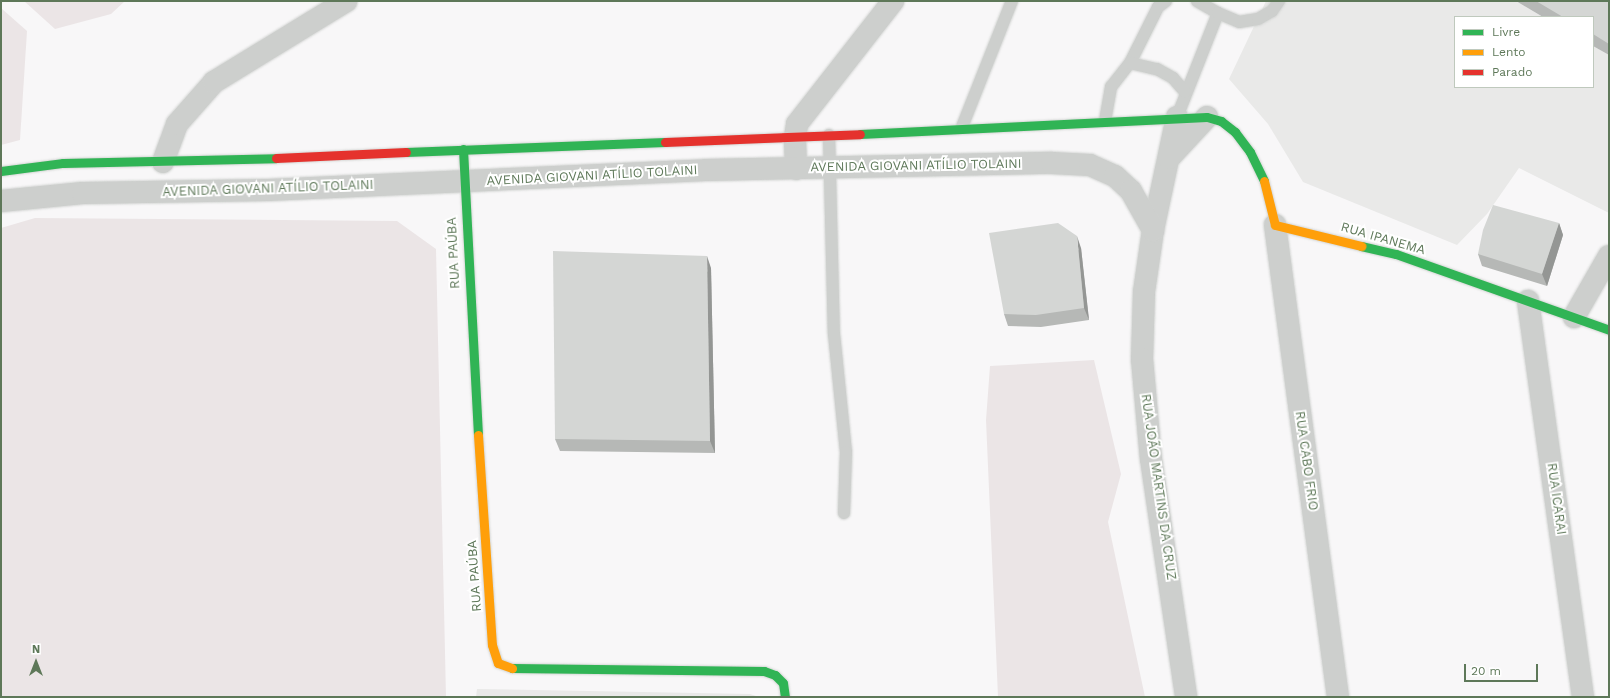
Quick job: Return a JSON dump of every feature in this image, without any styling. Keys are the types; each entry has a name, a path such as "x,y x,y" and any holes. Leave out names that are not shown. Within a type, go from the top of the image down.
{"street":[{"path":"163,162 177,124 214,82 346,1"},
{"path":"796,169 794,137 797,124 893,1"},
{"path":"1,172 63,164 163,162 794,137 962,127 1105,122 1177,117 1207,117 1221,121 1236,132 1250,152 1262,175 1275,225"},
{"name":"RUA JOÃO MARTINS DA CRUZ","path":"1177,117 1153,230 1144,292 1142,358 1151,459 1186,697"},
{"path":"1169,158 1207,117"},
{"path":"463,149 464,182"},
{"name":"AVENIDA GIOVANI ATÍLIO TOLAINI","path":"1,201 83,194 268,190 706,170 1052,163 1090,165 1115,176 1131,191 1153,230"},
{"name":"RUA PAÚBA","path":"464,182 492,645 498,663 505,667 529,670 764,671 775,675 783,683 786,697"},
{"name":"RUA IPANEMA","path":"1275,225 1396,254 1609,330"},
{"name":"RUA CABO FRIO","path":"1275,225 1338,697"},
{"path":"1574,317 1609,256"},
{"name":"RUA ICARAI","path":"1528,301 1583,697"}],"lane":[{"path":"962,127 1012,1"},
{"path":"1105,122 1111,87 1130,63 1158,7 1166,1"},
{"path":"1197,1 1218,13 1239,22 1258,19 1272,11 1279,1"},
{"path":"1177,117 1185,92 1204,52 1218,13"},
{"path":"1130,63 1157,69 1173,78 1185,92"},
{"path":"829,135 834,334 845,444 844,513"}],"shaded area":[{"path":"24,1 125,1 111,14 55,29"},
{"path":"1266,1 1516,1 1541,16 1454,16 1454,88 1594,88 1594,47 1609,55 1609,213 1519,168 1487,214 1457,245 1303,182 1268,124 1229,79"},
{"path":"1,8 27,31 20,140 1,145"},
{"path":"35,218 397,221 436,249 446,697 1,697 1,228"},
{"path":"1094,360 1121,474 1108,522 1145,697 998,697 986,420 990,366"},
{"path":"477,689 750,694 759,697 476,697"}],"building":[{"path":"1536,1 1609,1 1609,44 1594,35 1594,16 1561,16"},
{"path":"1493,205 1559,223 1542,274 1478,254 1483,230"},
{"path":"1058,223 1077,236 1084,308 1036,315 1004,314 989,233"},
{"path":"553,251 707,256 710,441 555,439"}],"traffic: fast":[{"path":"860,134 1207,117 1221,121 1235,132 1250,152 1264,181"},
{"path":"406,152 665,142"},
{"path":"463,149 478,435"},
{"path":"1,171 63,163 276,158"},
{"path":"1361,246 1396,254 1609,330"},
{"path":"512,668 764,671 775,675 783,683 785,697"}],"traffic: slow":[{"path":"1264,181 1275,225 1361,246"},
{"path":"478,435 492,645 498,663 512,668"}],"traffic: jam":[{"path":"665,142 860,134"},
{"path":"276,158 406,152"}]}
